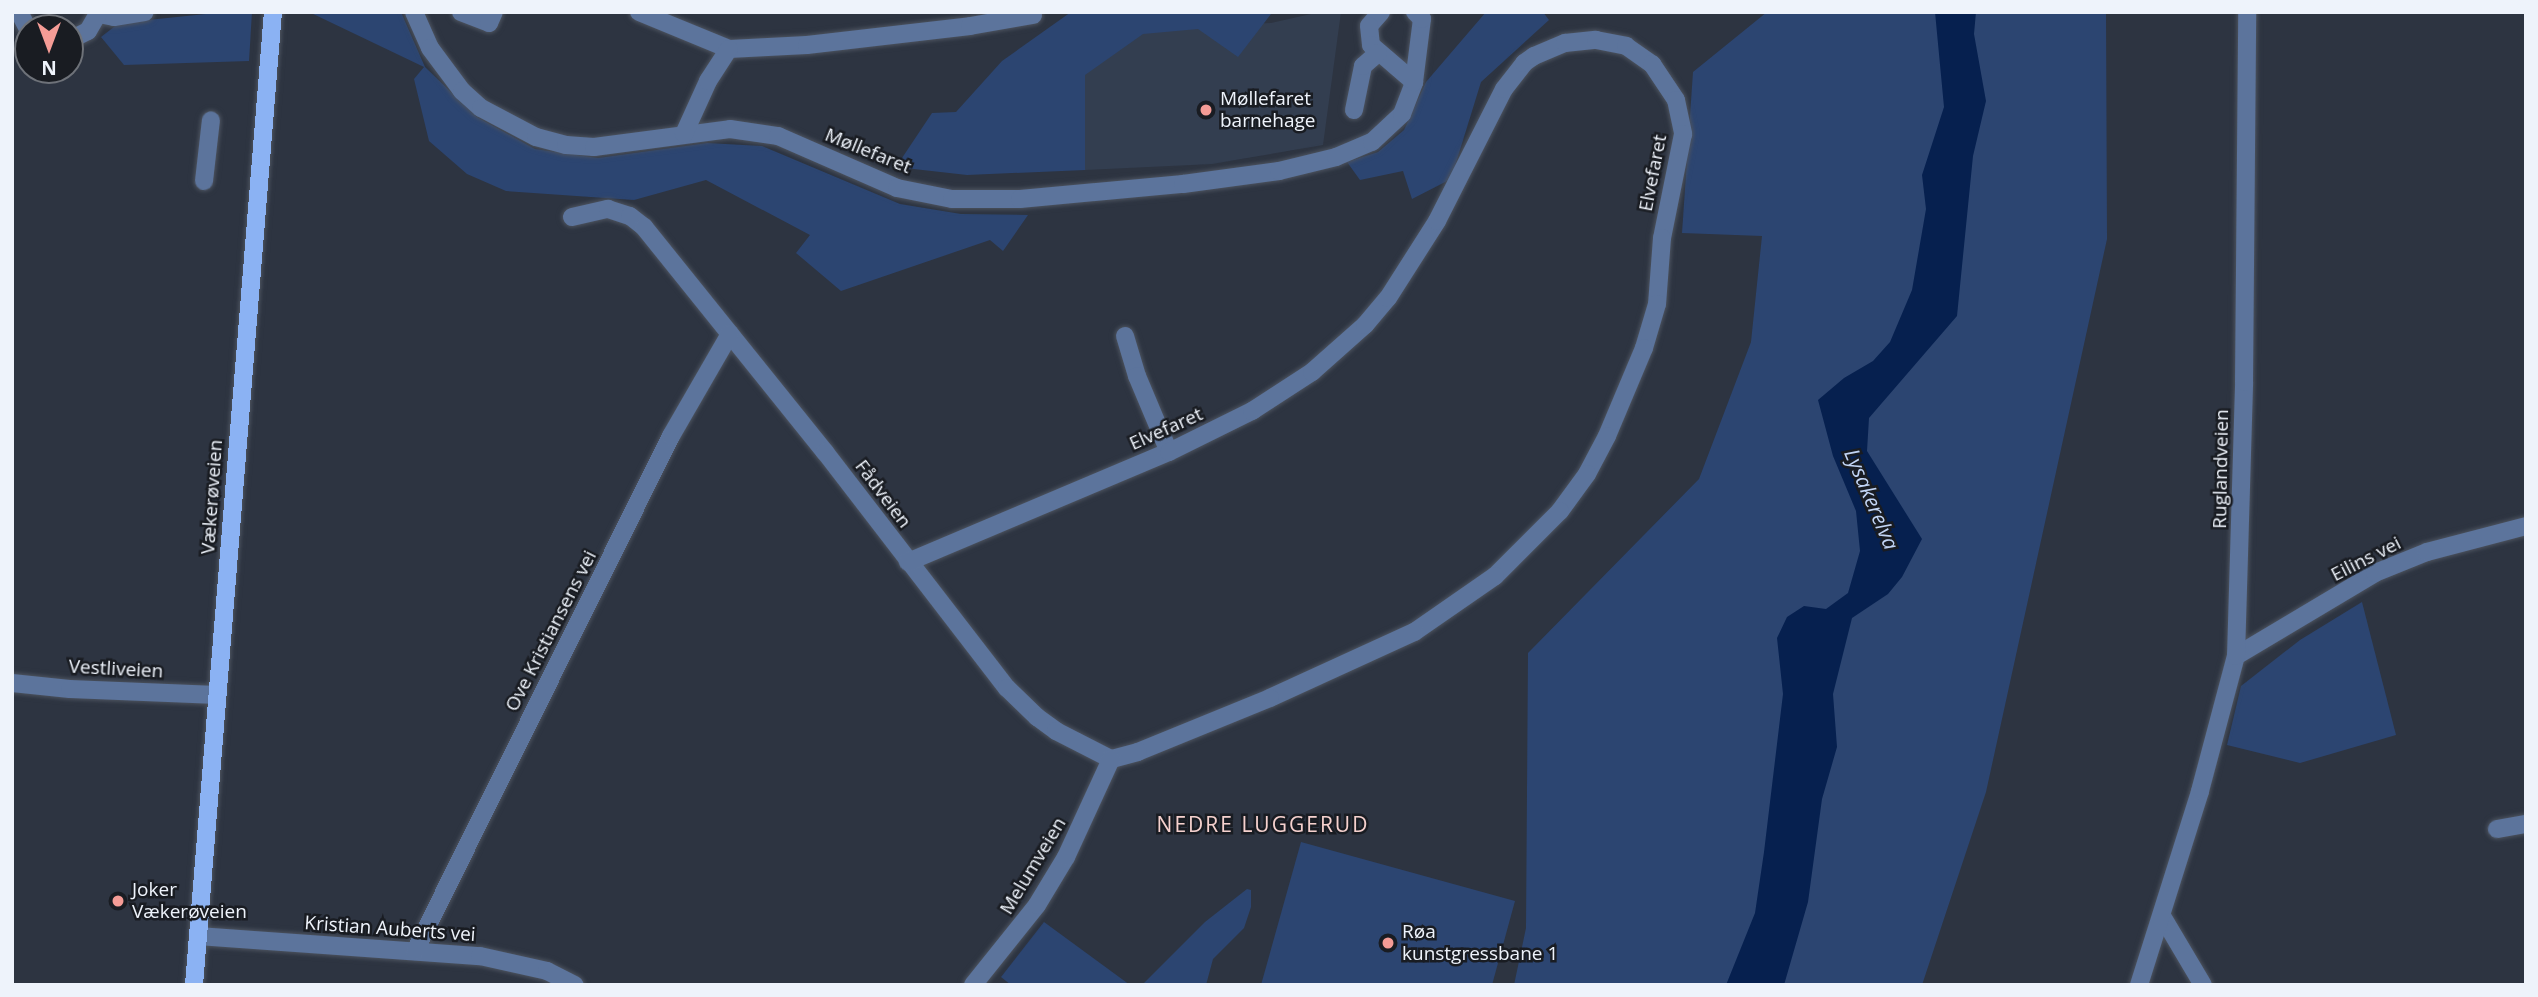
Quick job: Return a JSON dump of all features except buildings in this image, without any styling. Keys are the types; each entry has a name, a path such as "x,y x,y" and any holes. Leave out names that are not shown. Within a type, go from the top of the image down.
{"main road":[{"name":"Vækerøveien","path":"194,985 273,12"}],"street":[{"path":"84,33 99,13 114,17 145,12"},
{"name":"Møllefaret","path":"414,12 430,48 462,91 493,115 536,137 566,145 594,148 730,129 778,136 897,188 952,200 1020,199 1183,184 1279,171 1336,157 1372,142 1402,114 1414,82 1422,19 1415,12"},
{"path":"461,12 489,23 494,12"},
{"path":"639,12 729,49 807,44 970,26 1033,15"},
{"path":"1381,12 1369,26 1368,35 1378,52 1414,82"},
{"name":"Ruglandveien","path":"2139,985 2162,916 2236,656 2244,382 2247,12"},
{"name":"Elvefaret","path":"908,562 1169,452 1279,395 1312,372 1365,325 1419,251 1454,191 1504,89 1524,63 1547,49 1596,40 1626,46 1639,52 1663,78 1678,108 1683,134 1662,238 1655,315 1626,396 1607,436 1587,474 1560,511 1495,576 1414,632 1270,698 1138,752 1111,759"},
{"path":"684,134 708,80 729,49"},
{"path":"1354,110 1363,66 1378,52"},
{"path":"204,181 211,120"},
{"name":"Fådveien","path":"572,217 608,209 630,216 644,227 1007,688 1037,718 1111,759"},
{"name":"Ove Kristiansens vei","path":"415,951 671,436 730,334"},
{"path":"1125,335 1137,376 1169,452"},
{"name":"Eilins vei","path":"2236,656 2375,573 2427,552 2526,526"},
{"name":"Vestliveien","path":"12,683 70,689 217,695"},
{"name":"Melumveien","path":"973,985 1037,905 1066,857 1111,759"},
{"path":"2497,829 2526,824"},
{"path":"2162,916 2203,985"},
{"name":"Kristian Auberts vei","path":"198,936 415,951 515,962 547,971 575,985"}],"shaded area":[{"path":"225,12 252,12 249,61 124,65 101,37 119,23"},
{"path":"309,12 401,12 425,67 477,117 535,149 598,158 707,143 762,146 900,204 961,214 1028,215 1003,251 990,240 841,291 796,253 810,235 706,180 634,200 506,191 467,174 429,141 414,79 424,67"},
{"path":"1071,12 1271,14 1238,57 1198,29 1143,34 1085,75 1085,170 967,175 896,167 932,113 956,112 1002,61"},
{"name":"Møllefaret barnehage","path":"1320,12 1341,12 1323,145 1212,164 1085,170 1084,75 1136,29 1271,23"},
{"path":"1486,12 1543,12 1549,20 1481,82 1451,179 1412,199 1403,171 1360,180 1347,162 1378,152 1404,130 1426,82"},
{"path":"1767,12 2106,12 2107,239 1986,792 1922,985 1514,985 1526,928 1528,653 1699,479 1751,342 1762,236 1682,233 1693,72"},
{"path":"2362,602 2396,735 2300,763 2227,745 2241,686 2300,640"},
{"name":"Røa kunstgressbane 1","path":"1301,842 1515,901 1492,985 1261,985"},
{"path":"1247,889 1251,890 1251,907 1244,928 1213,959 1206,985 1142,985 1205,922"},
{"path":"1044,922 1130,985 1011,985 1001,977"}],"water":[{"name":"Lysakerelva","path":"1935,12 1976,12 1974,34 1986,101 1973,156 1957,316 1869,418 1867,451 1922,539 1902,577 1888,594 1852,618 1833,694 1837,747 1822,799 1808,902 1784,985 1726,985 1755,913 1764,852 1783,694 1777,638 1787,617 1804,606 1826,609 1848,593 1860,551 1856,511 1833,456 1818,400 1844,378 1873,361 1890,342 1912,290 1926,209 1922,175 1944,107"}],"place":[{"name":"Møllefaret barnehage","path":"1206,110"},
{"name":"Joker Vækerøveien","path":"118,901"},
{"name":"Røa kunstgressbane 1","path":"1388,943"}],"district":[{"name":"NEDRE LUGGERUD","path":"1263,824"}]}
